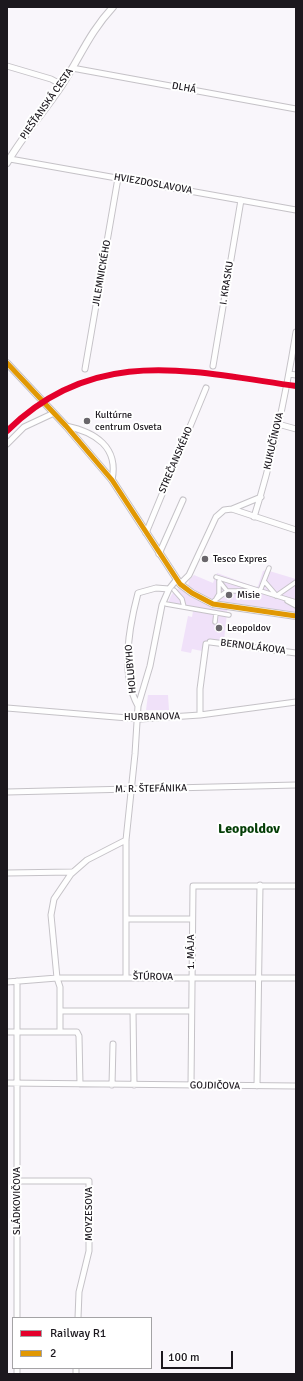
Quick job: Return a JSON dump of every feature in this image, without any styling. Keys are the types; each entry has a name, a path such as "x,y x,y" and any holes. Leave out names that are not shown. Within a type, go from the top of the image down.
{"street":[{"name":"PIEŠŤANSKÁ CESTA","path":"8,161 62,85 99,22 113,7"},
{"path":"7,66 51,79 62,85"},
{"name":"DLHÁ","path":"72,68 296,109"},
{"name":"HVIEZDOSLAVOVA","path":"8,161 118,178 296,210"},
{"name":"JILEMNICKÉHO","path":"85,369 118,178"},
{"name":"I. KRASKU","path":"213,366 241,200"},
{"path":"296,332 289,374 296,375"},
{"path":"7,363 66,426 112,480 178,582 192,593 213,604 296,616"},
{"name":"KUKUČÍNOVA","path":"254,517 278,424 289,374"},
{"name":"STREČANSKÉHO","path":"146,533 206,388"},
{"path":"7,444 24,427 54,413"},
{"path":"278,424 296,429"},
{"path":"66,426 81,429 94,435 107,447 114,465 112,480"},
{"name":"HOLUBYHO","path":"126,977 126,840 132,789 136,719 138,706 150,666 157,622 172,590 178,582 189,575 216,517 224,510 232,509 260,497"},
{"path":"160,554 183,500"},
{"path":"232,509 296,530"},
{"path":"260,591 269,568"},
{"path":"227,591 216,577 296,602"},
{"path":"219,581 219,594 214,602 227,591 260,591"},
{"path":"264,581 276,596 296,606"},
{"path":"276,596 296,582"},
{"name":"HOLUBYHO","path":"138,706 131,694 127,650 131,619 138,592 156,588 172,590"},
{"path":"172,590 182,599 184,607"},
{"path":"166,604 229,615"},
{"path":"210,612 212,606"},
{"path":"215,622 216,613"},
{"name":"BERNOLÁKOVA","path":"200,715 200,689 208,643 296,653"},
{"name":"HURBANOVA","path":"7,708 136,719 200,715 296,702"},
{"name":"M. R. ŠTEFÁNIKA","path":"7,792 296,785"},
{"path":"60,1031 60,987 57,978 51,915 54,899 72,872 92,856 126,840"},
{"path":"7,873 72,872"},
{"path":"257,1086 260,885"},
{"name":"1. MÁJA","path":"191,1085 192,886 296,886"},
{"path":"126,918 191,919"},
{"name":"ŠTÚROVA","path":"7,982 57,978 126,977 296,978"},
{"path":"17,981 16,1079 18,1084"},
{"path":"60,1011 191,1011"},
{"path":"133,1011 134,1085"},
{"path":"7,1032 74,1030 77,1032 79,1036 80,1084"},
{"path":"112,1085 113,1044"},
{"name":"GOJDIČOVA","path":"7,1083 296,1086"},
{"name":"SLÁDKOVIČOVA","path":"17,1317 18,1084"},
{"name":"MOYZESOVA","path":"17,1181 89,1182 89,1251 79,1292 78,1317"}],"shaded area":[{"path":"266,570 296,579 296,613 228,604 224,640 222,642 209,642 205,644 202,651 192,649 191,653 181,651 188,616 192,617 193,611 167,606 170,597 174,592 180,588 188,586 189,580 194,575 213,583 217,573 256,587 258,586 263,571"},
{"path":"148,695 168,695 169,710 146,710"}],"rail line":[{"name":"R1","path":"7,431 40,404 74,386 108,375 144,371 180,371 296,386"}],"transit line":[{"name":"2","path":"7,363 66,426 112,480 180,584 192,593 213,604 296,616"}],"place":[{"name":"Kultúrne centrum Osveta","path":"87,421"},
{"name":"Tesco Expres","path":"205,559"},
{"name":"Misie","path":"229,595"},
{"name":"Leopoldov","path":"219,628"}],"district":[{"name":"Leopoldov","path":"249,829"}]}
